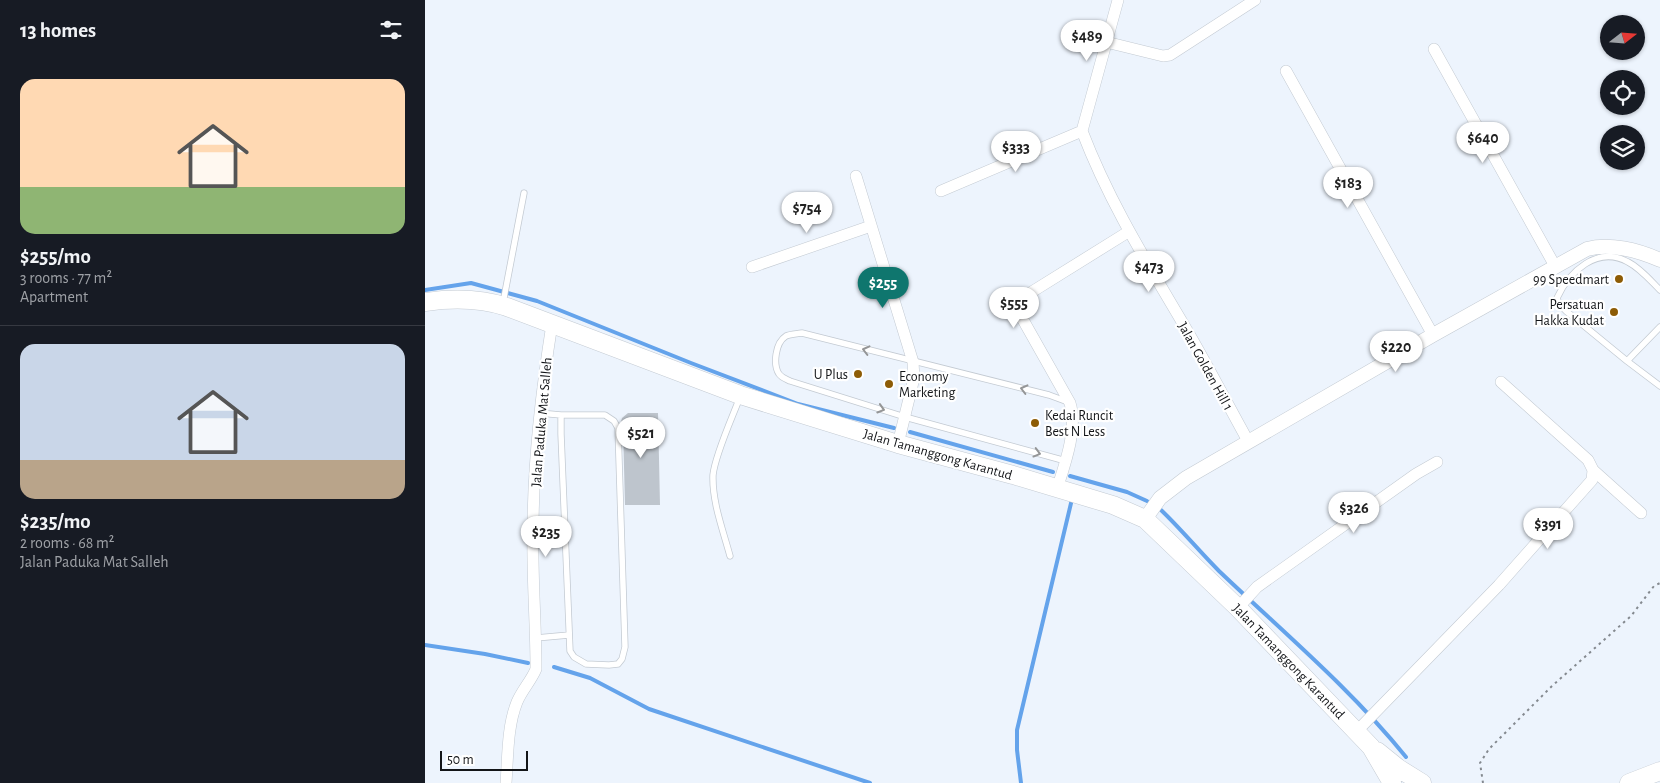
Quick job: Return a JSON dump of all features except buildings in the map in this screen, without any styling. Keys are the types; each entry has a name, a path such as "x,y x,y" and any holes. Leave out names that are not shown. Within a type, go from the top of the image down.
{"main road":[{"name":"Jalan Tamanggong Karantud","path":"425,302 504,297 552,324 740,395 898,444 1013,475 1113,505 1145,519 1242,604 1366,723 1371,747 1392,783"},
{"name":"Jalan Tamanggong Karantud","path":"1371,747 1422,783"},
{"path":"1629,783 1660,771"}],"street":[{"path":"941,191 1082,131 1118,0"},
{"path":"1106,42 1163,56 1169,55 1255,0"},
{"path":"1434,50 1555,266"},
{"path":"1286,71 1433,335"},
{"name":"Jalan Golden Hill 1","path":"1082,131 1099,173 1128,232 1189,334 1248,441"},
{"path":"856,176 913,362 914,378 898,444"},
{"path":"752,267 871,226"},
{"path":"1057,489 1066,461 1073,419 1070,403 1022,318 1021,304 1030,293 1128,232"},
{"path":"1145,519 1160,498 1186,478 1433,335 1587,249 1599,246 1613,246 1660,259"},
{"name":"Jalan Paduka Mat Salleh","path":"506,783 510,728 518,701 536,668 533,532 539,413 552,324"},
{"path":"1501,382 1588,460 1593,470 1641,512"},
{"path":"1242,604 1257,587 1416,474 1437,462"},
{"path":"1366,723 1518,564 1587,487 1592,480 1593,470"}],"lane":[{"path":"504,297 524,193"},
{"path":"1660,290 1627,261 1609,256 1592,260 1573,274 1561,289 1557,298 1559,304 1566,311 1660,386"},
{"path":"1627,361 1660,327"},
{"path":"1066,461 905,417 790,381 778,373 776,355 781,340 787,336 802,333 1049,395 1070,403"},
{"path":"729,556 713,488 713,473 740,395"},
{"path":"539,413 605,415 614,421 617,428 625,638 622,659 614,665 586,664 574,658 570,651 561,415"},
{"path":"536,638 569,636"}],"path":[{"path":"1483,783 1480,764 1489,749 1553,686 1631,616 1654,586 1660,583"}],"waterway":[{"path":"425,290 471,283 537,301 798,404 894,428"},
{"path":"910,432 1053,472"},
{"path":"1070,476 1127,492 1147,501"},
{"path":"1021,783 1017,750 1017,730 1072,499"},
{"path":"1161,510 1219,571 1362,707 1406,757"},
{"path":"425,645 528,663"},
{"path":"554,667 590,678 649,709 870,783"}],"place":[{"name":"99 Speedmart","path":"1619,279"},
{"name":"Persatuan Hakka Kudat","path":"1614,312"},
{"name":"U Plus","path":"858,374"},
{"name":"Economy Marketing","path":"889,384"},
{"name":"Kedai Runcit Best N Less","path":"1035,423"}]}
